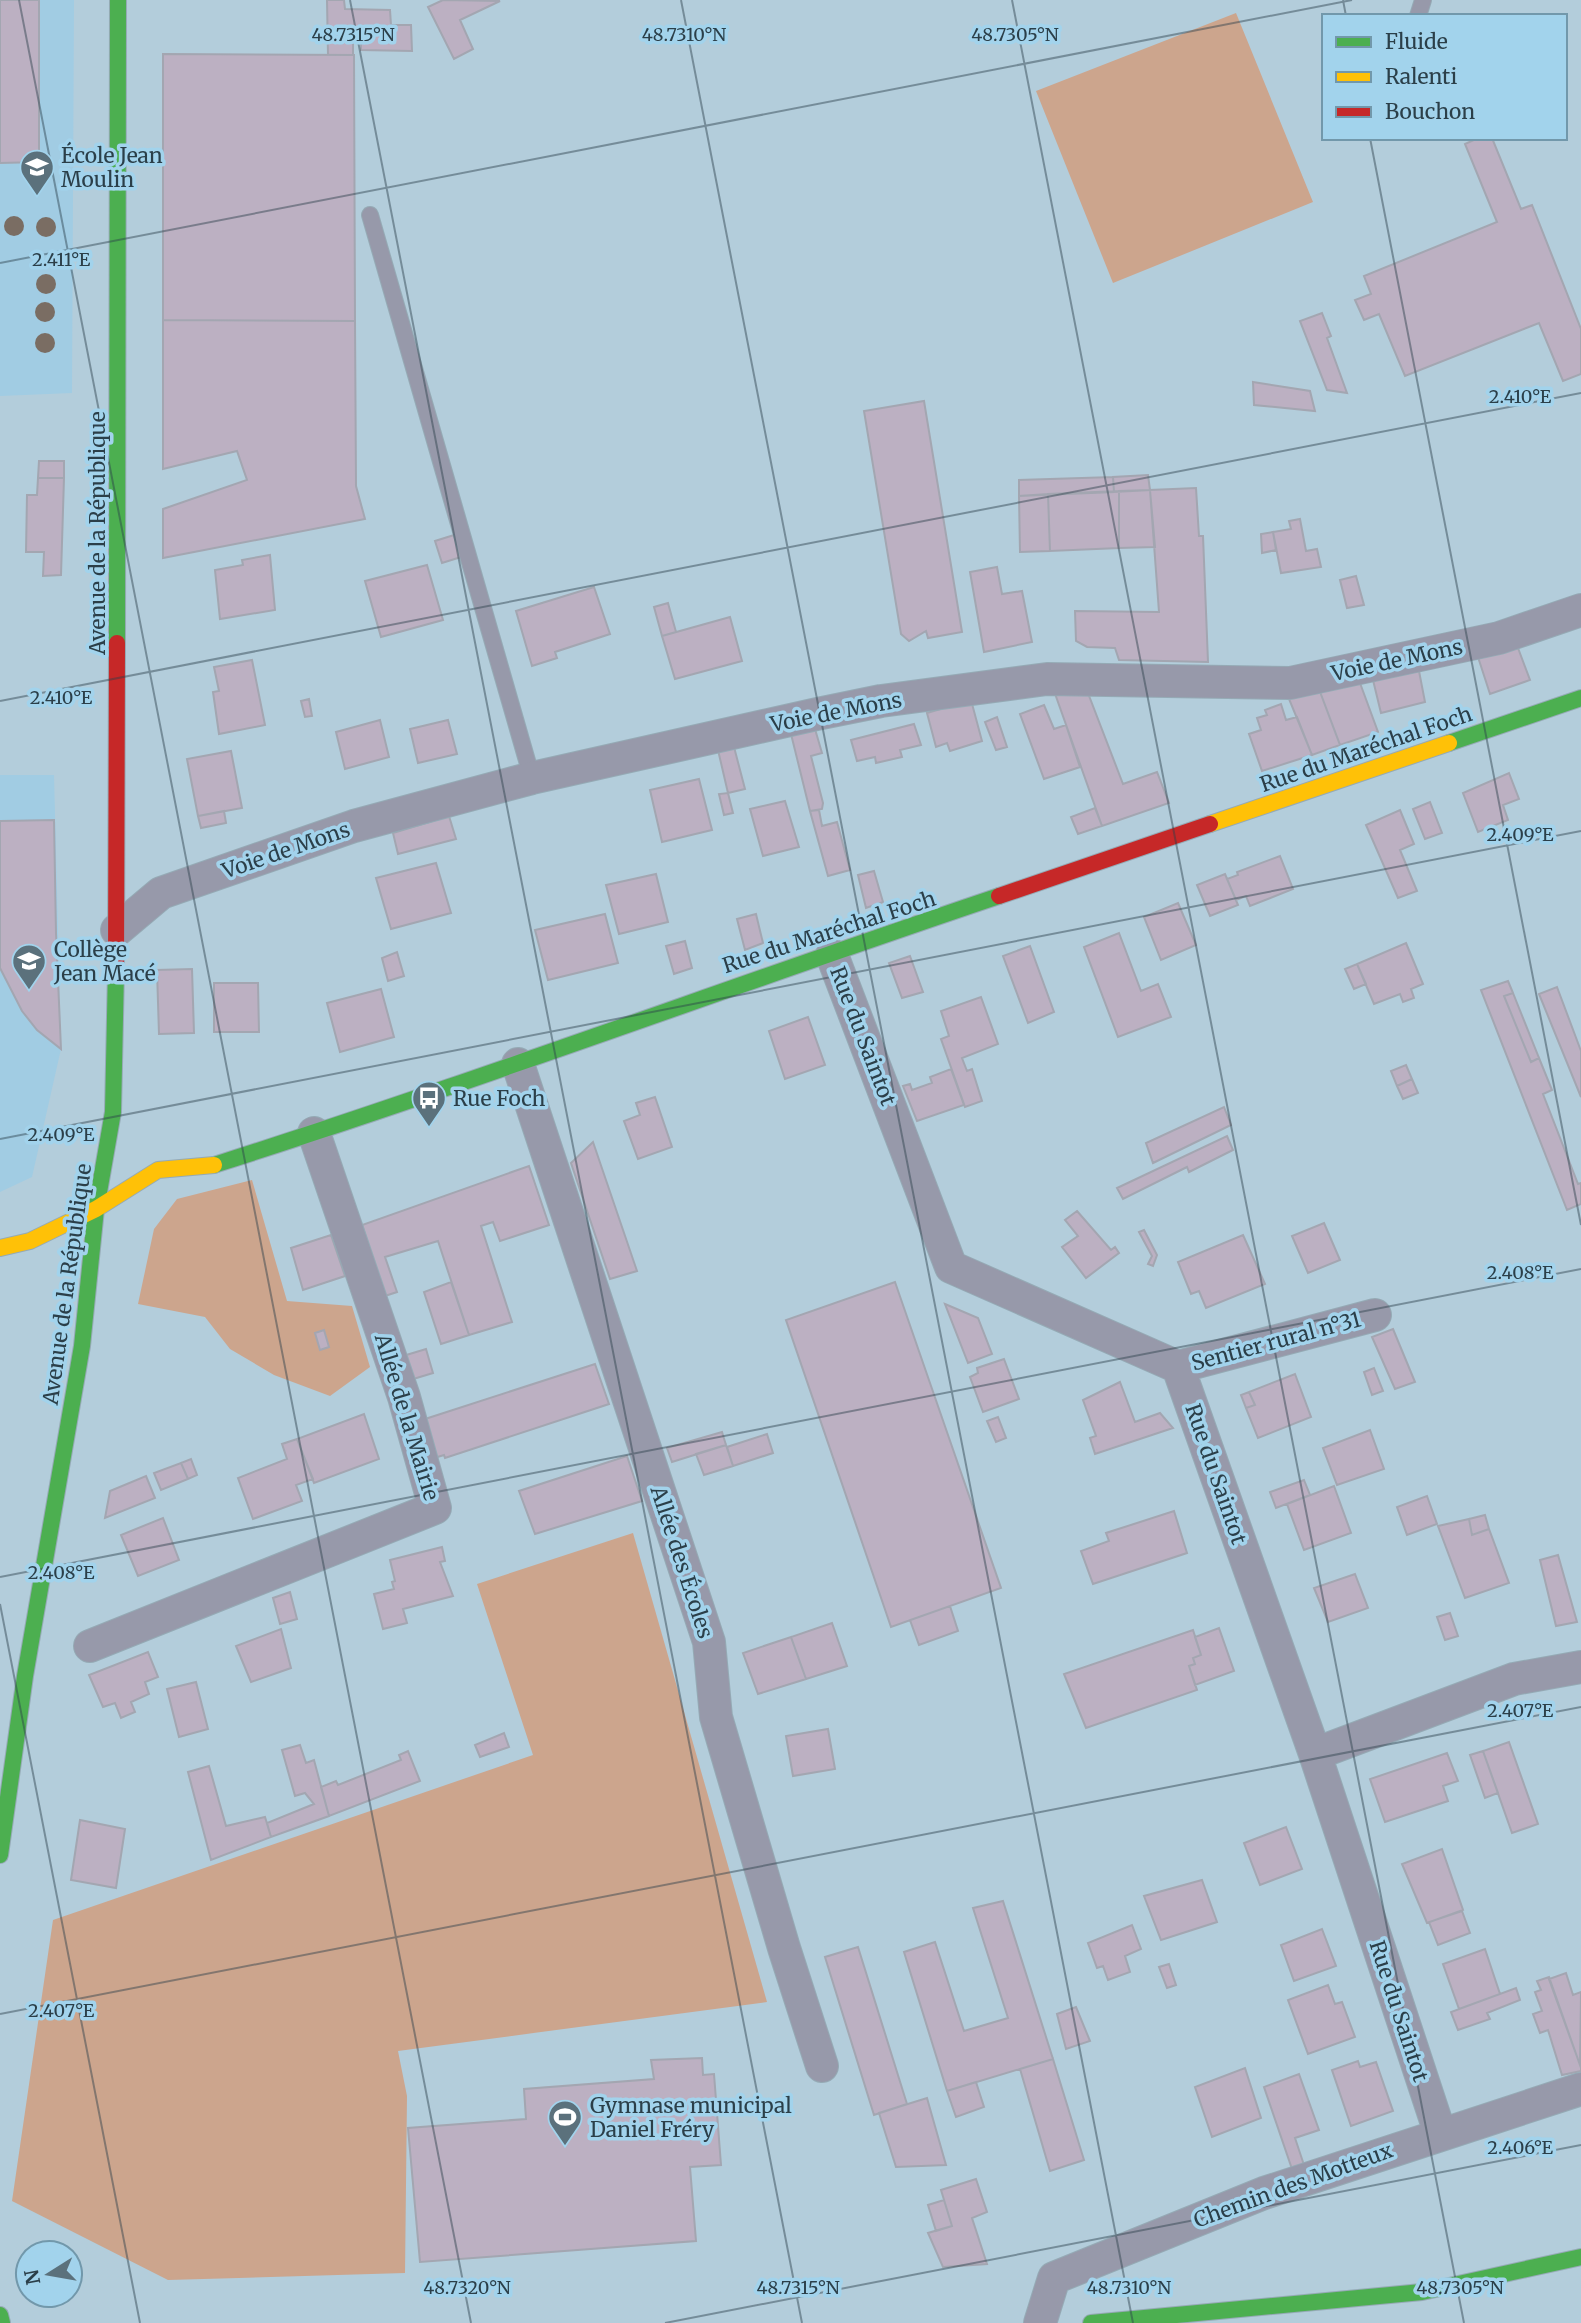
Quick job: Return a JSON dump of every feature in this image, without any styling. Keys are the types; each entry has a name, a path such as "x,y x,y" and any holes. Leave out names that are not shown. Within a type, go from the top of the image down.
{"main road":[{"name":"Avenue de la République","path":"0,1855 19,1677 82,1346 96,1209 113,1112 117,930 118,0"},
{"name":"Rue du Maréchal Foch","path":"0,1248 30,1241 96,1209 158,1170 213,1165 314,1133 518,1064 709,994 831,955 1581,698"},
{"path":"1091,2323 1204,2318 1422,2292 1581,2257"},
{"path":"0,2315 2,2323"}],"street":[{"name":"Voie de Mons","path":"117,930 161,893 354,826 532,778 881,701 1047,679 1290,683 1499,638 1581,610"},
{"name":"Rue du Saintot","path":"831,955 951,1267 1178,1367 1315,1754 1440,2133"},
{"name":"Allée des Écoles","path":"518,1064 709,1642 716,1717 822,2066"},
{"name":"Allée de la Mairie","path":"90,1646 435,1508 404,1397 314,1133"},
{"name":"Sentier rural n°31","path":"1178,1367 1375,1315"},
{"path":"1315,1754 1514,1679 1581,1667"},
{"name":"Chemin des Motteux","path":"1040,2323 1054,2278 1264,2193 1440,2133 1581,2089"}],"lane":[{"path":"370,215 532,778"}],"shaded area":[{"name":"École Jean Moulin","path":"0,0 74,0 72,393 0,396"},
{"path":"1236,13 1313,202 1113,283 1036,91"},
{"name":"Collège Jean Macé","path":"0,775 54,775 61,1049 32,1177 0,1192"},
{"path":"252,1180 287,1301 352,1306 370,1367 330,1396 274,1375 230,1349 205,1317 138,1304 154,1229 177,1199"},
{"path":"633,1533 767,2002 398,2051 407,2096 405,2273 168,2280 12,2201 53,1920 533,1755 477,1584"}],"building":[{"path":"0,0 39,0 39,162 0,163"},
{"path":"327,0 344,0 345,9 390,10 391,25 411,25 412,51 361,50 361,42 353,41 353,55 328,55"},
{"path":"443,0 500,1 460,20 473,49 454,59 428,7"},
{"path":"163,54 354,55 355,321 163,320"},
{"path":"1474,140 1493,140 1521,209 1532,205 1581,329 1581,374 1563,381 1539,323 1405,376 1379,314 1364,320 1355,300 1371,294 1364,276 1497,222 1465,144"},
{"path":"1322,313 1331,336 1327,338 1347,393 1327,390 1300,321"},
{"path":"163,320 355,321 356,486 365,519 163,558 163,509 247,480 237,451 163,469"},
{"path":"1253,382 1310,391 1315,411 1254,405"},
{"path":"924,401 962,632 928,638 926,631 909,641 901,634 864,411"},
{"path":"39,461 64,461 64,478 38,478"},
{"path":"1148,475 1150,490 1114,492 1113,477"},
{"path":"1113,477 1114,492 1019,496 1019,480"},
{"path":"38,478 64,478 61,575 43,576 44,552 26,552 27,495 37,495"},
{"path":"1196,488 1199,536 1203,536 1208,662 1119,660 1115,648 1087,647 1076,641 1075,611 1159,612 1150,490"},
{"path":"1150,490 1155,547 1119,548 1119,491"},
{"path":"1119,491 1119,548 1050,551 1048,494"},
{"path":"1048,494 1050,551 1020,552 1019,496"},
{"path":"1300,519 1306,551 1317,549 1321,567 1281,573 1273,532 1291,529 1289,521"},
{"path":"1273,532 1276,550 1262,553 1261,534"},
{"path":"454,535 461,557 442,563 435,541"},
{"path":"270,555 275,610 220,619 215,570 243,565 242,560"},
{"path":"427,565 443,620 381,637 365,581"},
{"path":"997,567 1002,594 1022,591 1032,642 984,652 970,572"},
{"path":"1356,576 1364,605 1347,608 1340,580"},
{"path":"594,587 610,634 555,652 557,658 532,666 516,611"},
{"path":"668,603 676,632 662,636 654,607"},
{"path":"730,617 742,661 675,679 662,636"},
{"path":"1518,648 1530,680 1490,694 1478,657"},
{"path":"252,660 265,725 219,734 213,692 219,691 214,667"},
{"path":"1419,671 1425,702 1381,713 1373,680"},
{"path":"1360,683 1378,732 1340,745 1319,689"},
{"path":"1053,688 1086,688 1123,784 1157,772 1169,803 1102,826"},
{"path":"1319,689 1340,745 1312,755 1287,694"},
{"path":"309,699 312,716 305,717 301,701"},
{"path":"971,700 982,741 950,751 947,743 936,747 927,713"},
{"path":"1281,704 1286,720 1297,717 1312,755 1262,771 1249,734 1261,730 1257,718 1267,715 1265,710"},
{"path":"1044,705 1054,729 1066,725 1080,767 1044,779 1020,714"},
{"path":"997,717 1007,747 996,750 985,722"},
{"path":"380,720 389,757 345,769 336,732"},
{"path":"448,720 457,754 418,763 410,729"},
{"path":"914,724 921,745 900,750 902,757 876,763 875,757 857,761 851,740"},
{"path":"815,729 822,753 811,756 823,803 822,809 810,811 791,734"},
{"path":"734,747 745,789 728,793 718,750"},
{"path":"231,751 242,808 198,816 187,759"},
{"path":"1509,773 1519,799 1503,805 1508,820 1478,832 1463,793"},
{"path":"699,779 712,830 662,842 650,790"},
{"path":"728,793 733,813 724,815 719,794"},
{"path":"785,801 799,847 763,856 750,809"},
{"path":"1430,802 1442,833 1425,839 1413,809"},
{"path":"1095,808 1102,826 1078,834 1071,817"},
{"path":"819,810 822,826 837,822 850,870 828,876 810,811"},
{"path":"1400,810 1414,844 1400,850 1417,891 1398,898 1366,825"},
{"path":"224,811 226,823 201,828 198,816"},
{"path":"449,816 456,839 398,854 393,833"},
{"path":"54,820 61,1049 37,1030 22,1011 0,968 0,821"},
{"path":"1280,856 1293,889 1250,906 1246,896 1236,900 1227,879 1238,875 1237,872"},
{"path":"436,863 451,913 391,929 376,878"},
{"path":"874,871 883,902 866,908 858,875"},
{"path":"656,874 668,922 619,934 606,885"},
{"path":"1225,874 1238,905 1210,916 1197,885"},
{"path":"1178,903 1196,945 1161,960 1144,917"},
{"path":"605,914 618,963 548,980 535,930"},
{"path":"756,914 763,943 745,950 737,919"},
{"path":"1119,933 1141,991 1158,984 1171,1017 1118,1037 1084,947"},
{"path":"685,941 692,968 674,974 666,946"},
{"path":"1406,943 1423,984 1411,989 1414,998 1403,1002 1400,994 1374,1004 1357,964"},
{"path":"1030,946 1054,1012 1028,1023 1003,956"},
{"path":"397,952 404,976 388,981 382,958"},
{"path":"910,956 923,992 902,998 889,963"},
{"path":"1357,964 1366,984 1354,989 1345,969"},
{"path":"192,969 194,1033 159,1034 157,970"},
{"path":"1508,981 1513,993 1504,996 1531,1062 1539,1058 1552,1090 1543,1094 1578,1184 1581,1183 1581,1204 1567,1210 1481,990"},
{"path":"214,983 258,983 259,1032 214,1032"},
{"path":"1557,987 1581,1051 1581,1097 1539,994"},
{"path":"381,989 394,1037 340,1052 327,1003"},
{"path":"1513,993 1539,1058 1531,1062 1504,996"},
{"path":"981,997 998,1044 962,1058 967,1071 972,1069 982,1101 965,1107 941,1039 949,1036 941,1011"},
{"path":"808,1017 825,1065 785,1079 769,1031"},
{"path":"1406,1065 1412,1079 1397,1086 1391,1071"},
{"path":"951,1069 964,1105 917,1121 903,1086 910,1084 912,1090 932,1083 930,1077"},
{"path":"1412,1079 1418,1093 1403,1099 1397,1086"},
{"path":"655,1097 672,1147 638,1159 624,1121 640,1115 636,1103"},
{"path":"1224,1107 1231,1125 1153,1163 1146,1143"},
{"path":"1227,1136 1233,1150 1189,1172 1187,1167 1123,1199 1117,1188"},
{"path":"593,1142 637,1271 610,1279 571,1163"},
{"path":"529,1166 549,1225 500,1241 493,1222 481,1226 512,1322 469,1335 438,1241 385,1257 397,1292 385,1296 362,1225"},
{"path":"1077,1211 1111,1250 1115,1247 1119,1253 1086,1278 1062,1247 1078,1236 1065,1220"},
{"path":"1324,1223 1340,1260 1308,1273 1292,1236"},
{"path":"1144,1230 1157,1255 1153,1266 1148,1264 1152,1256 1139,1232"},
{"path":"331,1235 345,1276 303,1290 291,1248"},
{"path":"1243,1235 1265,1284 1206,1308 1199,1291 1191,1294 1178,1262"},
{"path":"451,1282 469,1335 441,1344 424,1292"},
{"path":"895,1282 1001,1588 891,1627 786,1320"},
{"path":"945,1304 978,1318 992,1354 968,1363"},
{"path":"1393,1329 1415,1382 1395,1389 1372,1337"},
{"path":"324,1330 329,1347 320,1350 315,1333"},
{"path":"426,1349 433,1373 410,1380 403,1356"},
{"path":"1004,1359 1019,1399 983,1412 970,1377 978,1373 977,1368"},
{"path":"595,1364 609,1404 445,1458 444,1455 431,1459 419,1421"},
{"path":"1374,1368 1383,1391 1372,1395 1364,1372"},
{"path":"1295,1374 1311,1417 1258,1438 1246,1408 1255,1405 1249,1392"},
{"path":"1120,1382 1135,1422 1160,1413 1173,1428 1095,1454 1090,1438 1096,1436 1083,1400"},
{"path":"1249,1392 1255,1405 1246,1408 1241,1395"},
{"path":"364,1414 379,1459 314,1483 297,1439"},
{"path":"998,1417 1006,1438 996,1442 987,1421"},
{"path":"1370,1430 1384,1469 1337,1485 1323,1448"},
{"path":"722,1432 726,1445 672,1462 667,1448"},
{"path":"767,1434 773,1453 733,1466 727,1447"},
{"path":"297,1439 313,1479 296,1485 302,1501 253,1519 238,1478 287,1459 282,1444"},
{"path":"726,1445 733,1466 704,1475 696,1454"},
{"path":"627,1456 642,1501 535,1534 519,1491"},
{"path":"191,1459 197,1475 188,1479 181,1463"},
{"path":"181,1463 188,1479 161,1490 154,1473"},
{"path":"146,1476 155,1498 105,1518 110,1491"},
{"path":"1304,1480 1310,1495 1276,1508 1270,1492"},
{"path":"1334,1486 1351,1533 1304,1550 1287,1504"},
{"path":"1427,1496 1437,1524 1407,1535 1397,1507"},
{"path":"1174,1511 1187,1553 1093,1584 1081,1551 1109,1541 1106,1533"},
{"path":"1485,1515 1489,1529 1472,1535 1469,1519"},
{"path":"163,1518 179,1560 138,1576 121,1535"},
{"path":"1469,1519 1472,1535 1489,1529 1509,1583 1465,1598 1438,1526"},
{"path":"442,1547 445,1561 440,1562 453,1596 403,1609 407,1623 383,1629 374,1594 394,1589 390,1560"},
{"path":"1558,1555 1577,1622 1556,1626 1540,1560"},
{"path":"1355,1574 1368,1608 1328,1622 1314,1588"},
{"path":"290,1592 297,1619 280,1624 273,1598"},
{"path":"950,1606 958,1631 919,1645 910,1620"},
{"path":"1450,1613 1458,1636 1445,1640 1437,1617"},
{"path":"832,1623 847,1666 806,1679 791,1637"},
{"path":"1219,1628 1234,1671 1195,1685 1189,1666 1195,1664 1193,1658 1201,1655 1195,1637"},
{"path":"281,1629 291,1668 251,1682 236,1646"},
{"path":"1193,1630 1201,1655 1193,1658 1195,1664 1189,1666 1197,1690 1086,1728 1064,1674"},
{"path":"791,1637 806,1679 758,1694 743,1653"},
{"path":"148,1652 158,1677 145,1682 149,1694 131,1702 135,1712 121,1718 115,1703 103,1707 89,1675"},
{"path":"196,1682 208,1729 179,1737 167,1689"},
{"path":"828,1729 835,1769 793,1776 786,1736"},
{"path":"504,1733 509,1747 480,1757 475,1745"},
{"path":"1509,1742 1538,1824 1512,1833 1483,1751"},
{"path":"300,1745 306,1763 314,1760 329,1816 271,1837 267,1823 314,1804 305,1793 295,1796 282,1750"},
{"path":"408,1751 420,1781 329,1816 321,1787 336,1781 338,1785 401,1760 399,1755"},
{"path":"1483,1751 1498,1793 1485,1798 1470,1755"},
{"path":"1447,1753 1458,1781 1443,1786 1448,1801 1385,1822 1370,1779"},
{"path":"209,1766 226,1826 265,1817 271,1837 211,1860 188,1772"},
{"path":"80,1820 125,1829 116,1888 71,1880"},
{"path":"1286,1827 1302,1869 1260,1885 1244,1843"},
{"path":"1442,1849 1463,1910 1427,1923 1402,1864"},
{"path":"1202,1880 1217,1922 1161,1940 1144,1896"},
{"path":"1003,1901 1053,2059 947,2091 904,1952 935,1942 964,2031 1008,2018 973,1908"},
{"path":"1462,1911 1470,1933 1438,1945 1429,1922"},
{"path":"1132,1925 1141,1949 1125,1956 1130,1972 1108,1980 1103,1966 1097,1968 1088,1943"},
{"path":"1322,1929 1336,1966 1294,1981 1281,1945"},
{"path":"858,1947 907,2104 874,2115 825,1957"},
{"path":"1485,1949 1500,1994 1459,2009 1443,1964"},
{"path":"1169,1964 1176,1985 1167,1988 1159,1967"},
{"path":"1566,1973 1573,1995 1581,1992 1580,2065 1549,1979"},
{"path":"1549,1977 1581,2071 1562,2075 1548,2030 1540,2033 1533,2014 1542,2011 1535,1992 1541,1990 1537,1981"},
{"path":"1328,1985 1335,2004 1342,2002 1355,2037 1308,2054 1288,2000"},
{"path":"1516,1988 1520,2000 1487,2013 1490,2019 1458,2030 1451,2012"},
{"path":"1076,2007 1090,2041 1066,2049 1057,2014"},
{"name":"Gymnase municipal Daniel Fréry","path":"702,2058 703,2075 714,2074 721,2165 690,2167 696,2241 420,2262 408,2128 526,2119 524,2089 654,2079 651,2060"},
{"path":"1053,2059 1084,2160 1050,2171 1020,2069"},
{"path":"1358,2061 1360,2067 1376,2062 1393,2111 1351,2126 1332,2070"},
{"path":"1245,2068 1261,2118 1212,2137 1195,2087"},
{"path":"1299,2074 1319,2130 1295,2138 1304,2165 1292,2169 1264,2087"},
{"path":"976,2082 984,2107 956,2117 947,2091"},
{"path":"927,2098 946,2165 896,2167 879,2113"},
{"path":"976,2179 987,2212 972,2218 987,2264 943,2267 928,2233 952,2226 941,2190"},
{"path":"944,2200 952,2226 936,2231 928,2205"}],"traffic: fast":[{"path":"117,643 118,0"},
{"path":"1449,743 1581,698"},
{"path":"214,1165 411,1100 999,896"},
{"path":"0,1855 25,1676 82,1346 96,1209 113,1112 116,970"},
{"path":"1091,2323 1422,2292 1581,2257"},
{"path":"0,2315 2,2323"}],"traffic: slow":[{"path":"1210,824 1449,743"},
{"path":"0,1248 30,1241 96,1209 158,1170 214,1165"}],"traffic: jam":[{"path":"116,970 117,643"},
{"path":"999,896 1210,824"}],"place":[{"name":"École Jean Moulin","path":"37,197"},
{"name":"Collège Jean Macé","path":"29,991"},
{"name":"Rue Foch","path":"429,1128"},
{"name":"Gymnase municipal Daniel Fréry","path":"565,2147"}]}
